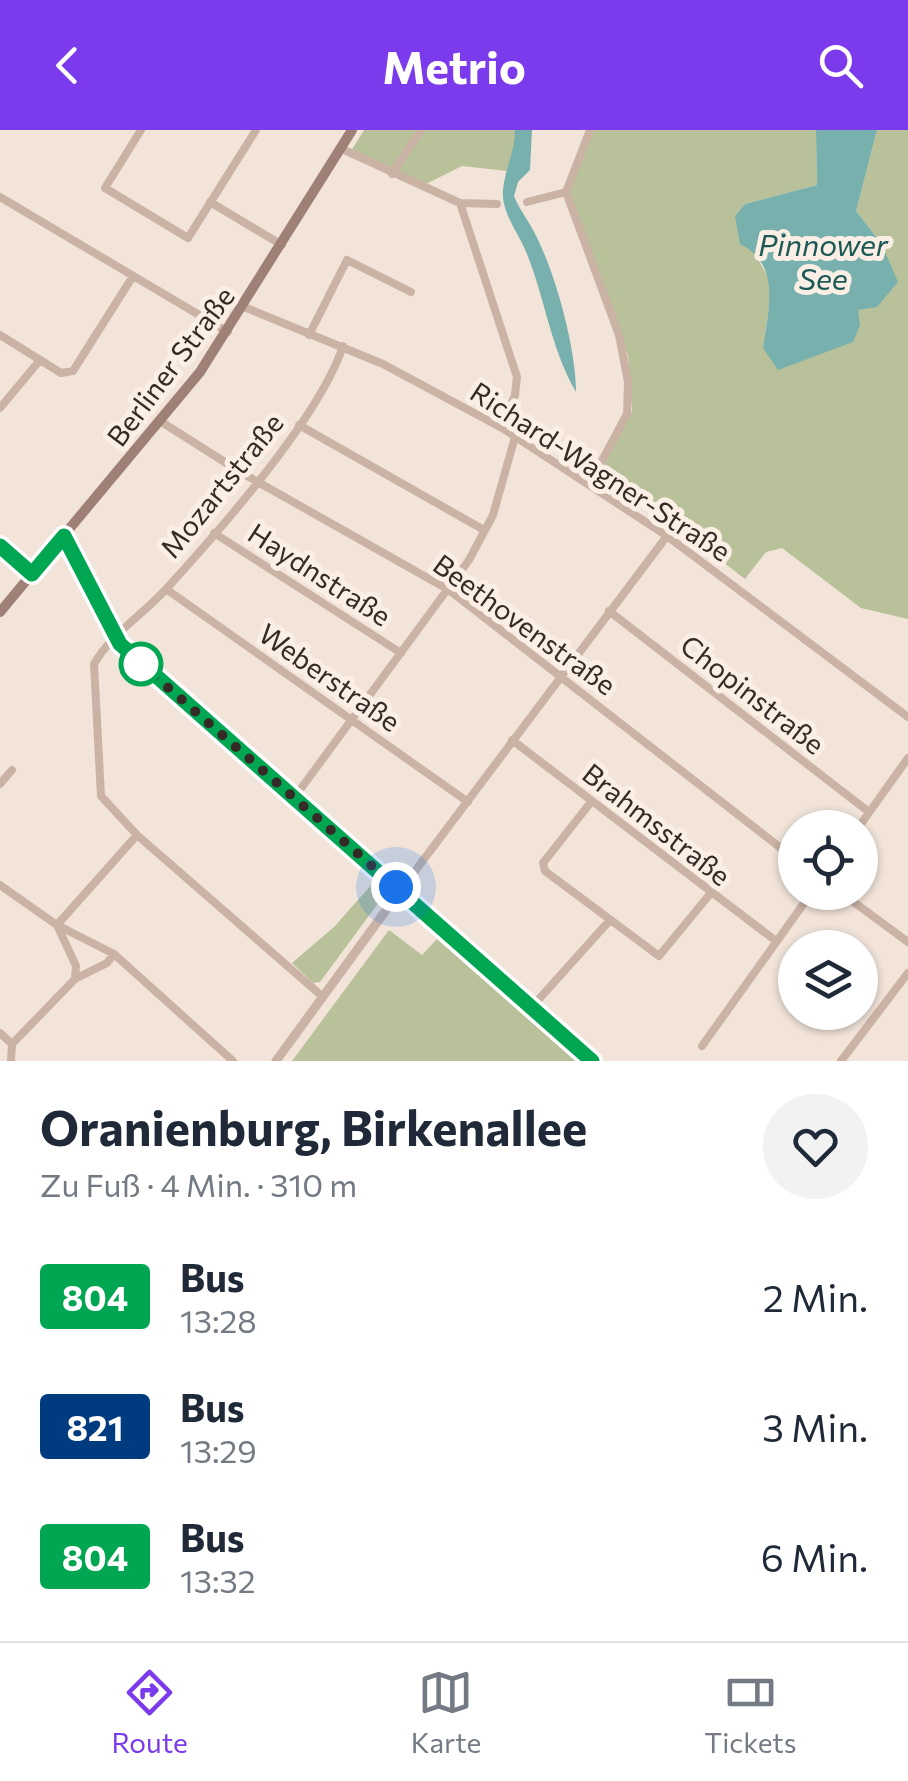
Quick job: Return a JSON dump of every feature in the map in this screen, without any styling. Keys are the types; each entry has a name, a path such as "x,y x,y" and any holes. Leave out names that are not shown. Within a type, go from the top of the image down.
{"main road":[{"name":"Berliner Straße","path":"0,612 160,421 228,332 352,130"}],"street":[{"path":"141,130 105,188 188,238 256,130"},
{"path":"392,174 421,130"},
{"path":"589,485 629,408 620,335 566,192 590,130"},
{"path":"340,148 460,203 497,204"},
{"path":"527,202 566,192"},
{"path":"0,197 228,332"},
{"path":"210,202 282,245"},
{"path":"460,203 516,377 516,395 502,428"},
{"path":"309,335 347,260 411,292"},
{"path":"0,335 62,372 73,371 132,276"},
{"name":"Richard-Wagner-Straße","path":"244,308 343,346 502,428 667,536 908,717"},
{"name":"Mozartstraße","path":"115,638 166,589 256,480 333,376 343,346"},
{"path":"0,408 40,360"},
{"name":"Beethovenstraße","path":"160,421 449,590 778,846"},
{"path":"299,424 484,530"},
{"path":"294,798 449,590 484,530 515,437"},
{"name":"Haydnstraße","path":"214,533 402,653"},
{"path":"64,536 115,638 592,1061"},
{"path":"276,1061 667,536"},
{"path":"0,546 32,574"},
{"name":"Weberstraße","path":"166,589 468,802"},
{"name":"Chopinstraße","path":"609,612 866,810"},
{"path":"115,638 94,664 101,796 136,834 323,997"},
{"name":"Brahmsstraße","path":"512,740 776,941"},
{"path":"870,810 908,758"},
{"path":"0,784 12,770"},
{"path":"590,802 543,863 545,871 659,956 710,894"},
{"path":"58,925 136,834"},
{"path":"0,885 58,925 114,954 233,1061"},
{"path":"702,1046 799,910"},
{"path":"864,910 908,942"},
{"path":"532,1008 610,920"},
{"path":"58,925 76,966 75,980"},
{"path":"11,1061 12,1044 75,980 114,954"},
{"path":"841,1061 908,973"},
{"path":"0,1033 12,1044"}],"green space":[{"path":"364,130 515,130 515,156 507,171 462,166 422,186 348,156"},
{"path":"593,130 816,130 817,185 745,204 735,216 772,285 763,348 858,310 881,243 856,211 877,130 908,130 908,619 861,608 782,548 766,552 745,579 667,519 598,476 632,411 628,356 570,193 570,180"},
{"path":"373,883 385,894 320,982 313,983 292,963 334,927"},
{"path":"389,930 422,955 437,939 576,1061 292,1061"}],"water":[{"path":"515,130 532,130 530,170 518,182 514,196 541,247 556,287 568,332 576,392 560,359 527,254 505,207 503,190"},
{"name":"Pinnower See","path":"816,130 877,130 856,211 881,243 898,282 877,307 858,310 860,325 853,342 778,370 763,348 769,304 767,276 753,253 740,244 735,216 745,204 817,185"}],"bus line":[{"name":"804","path":"0,546 32,574 64,536 72,544 106,622 120,644 592,1061"}],"route":[{"path":"141,664 396,887"}]}
